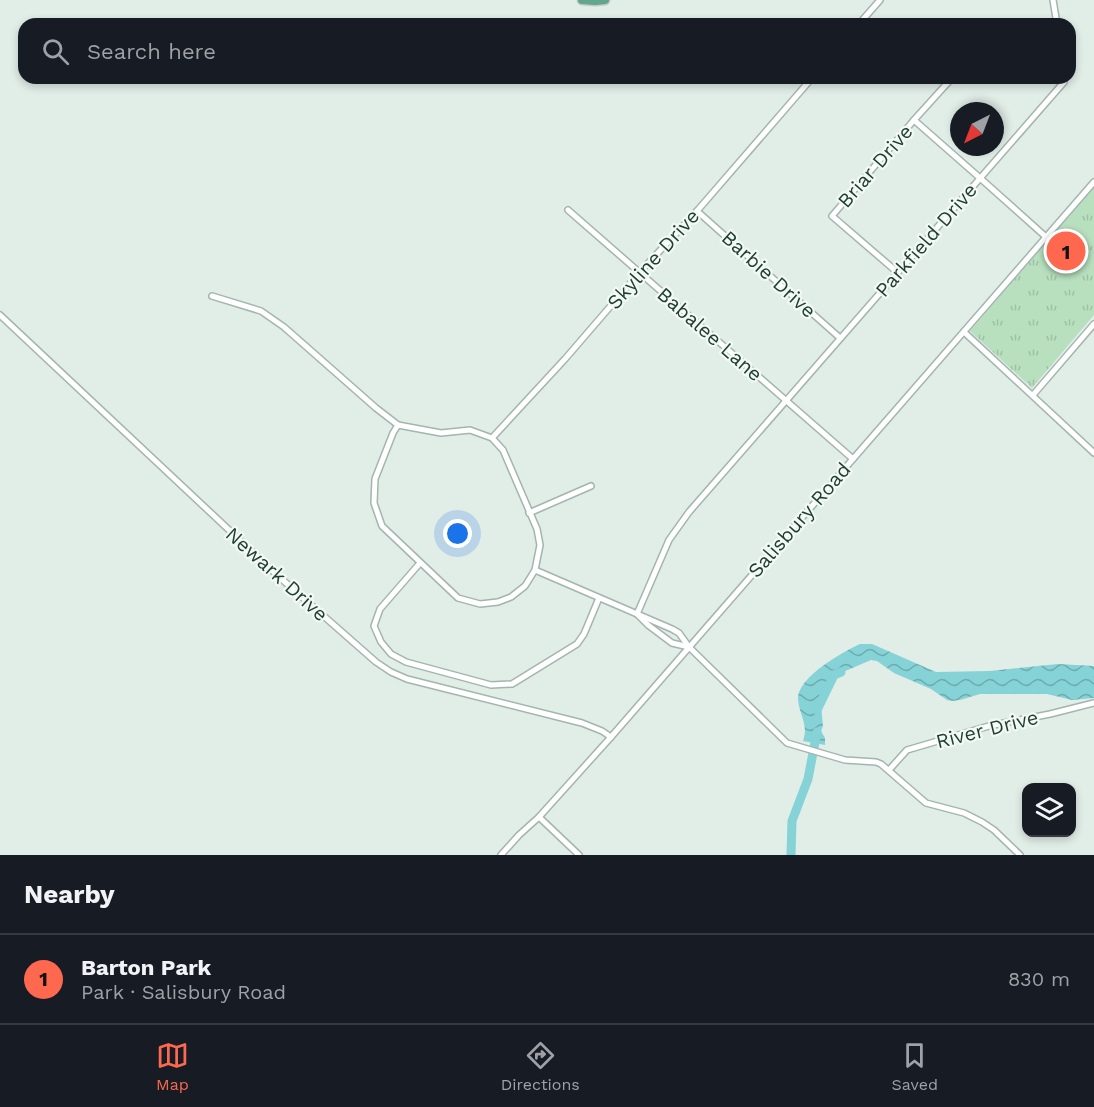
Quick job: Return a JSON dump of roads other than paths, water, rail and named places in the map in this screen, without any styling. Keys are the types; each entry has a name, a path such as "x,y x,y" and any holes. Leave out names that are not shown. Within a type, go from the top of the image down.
{"main road":[{"path":"582,0 605,0"}],"street":[{"path":"864,18 880,0"},
{"path":"1053,0 1056,18"},
{"name":"Skyline Drive","path":"492,438 697,211 807,84"},
{"name":"Briar Drive","path":"897,272 832,216 947,84"},
{"name":"Parkfield Drive","path":"637,614 669,540 689,512 1062,84"},
{"path":"914,120 1046,237"},
{"name":"Salisbury Road","path":"501,855 539,818 1094,182"},
{"name":"Babalee Lane","path":"568,210 853,459"},
{"name":"Barbie Drive","path":"697,211 840,338"},
{"path":"212,296 261,311 284,327 398,425 441,433 470,430 492,438 502,450 537,529 540,545 535,570 525,586 511,597 498,602 480,604 458,598 382,526 374,503 375,479 398,425"},
{"name":"Newark Drive","path":"0,315 277,575 376,662 407,679 582,723 610,737"},
{"path":"1033,395 1094,324"},
{"path":"964,332 1094,453"},
{"path":"529,513 591,486"},
{"path":"420,563 380,609 374,626 381,642 391,654 406,662 491,685 512,684 577,644 584,634 599,598"},
{"path":"535,570 679,633 689,647 787,743 845,760 881,764 926,803 964,813 982,822 994,830 1020,855"},
{"path":"637,614 672,643 689,647"},
{"name":"River Drive","path":"889,770 907,750 989,726 1094,703"},
{"path":"539,818 579,855"}],"water":[{"path":"860,644 872,644 936,672 990,671 1058,664 1094,666 1094,698 1072,700 1047,694 980,694 952,701 894,673 877,661 871,660 827,681 821,705 823,726 821,731 825,738 825,745 803,741 805,730 798,699 800,691 812,674"}],"waterway":[{"path":"817,710 834,675 841,672"},
{"path":"791,855 792,821 808,779 817,732"}],"place":[{"name":"Barton Park","path":"1066,251"}]}
